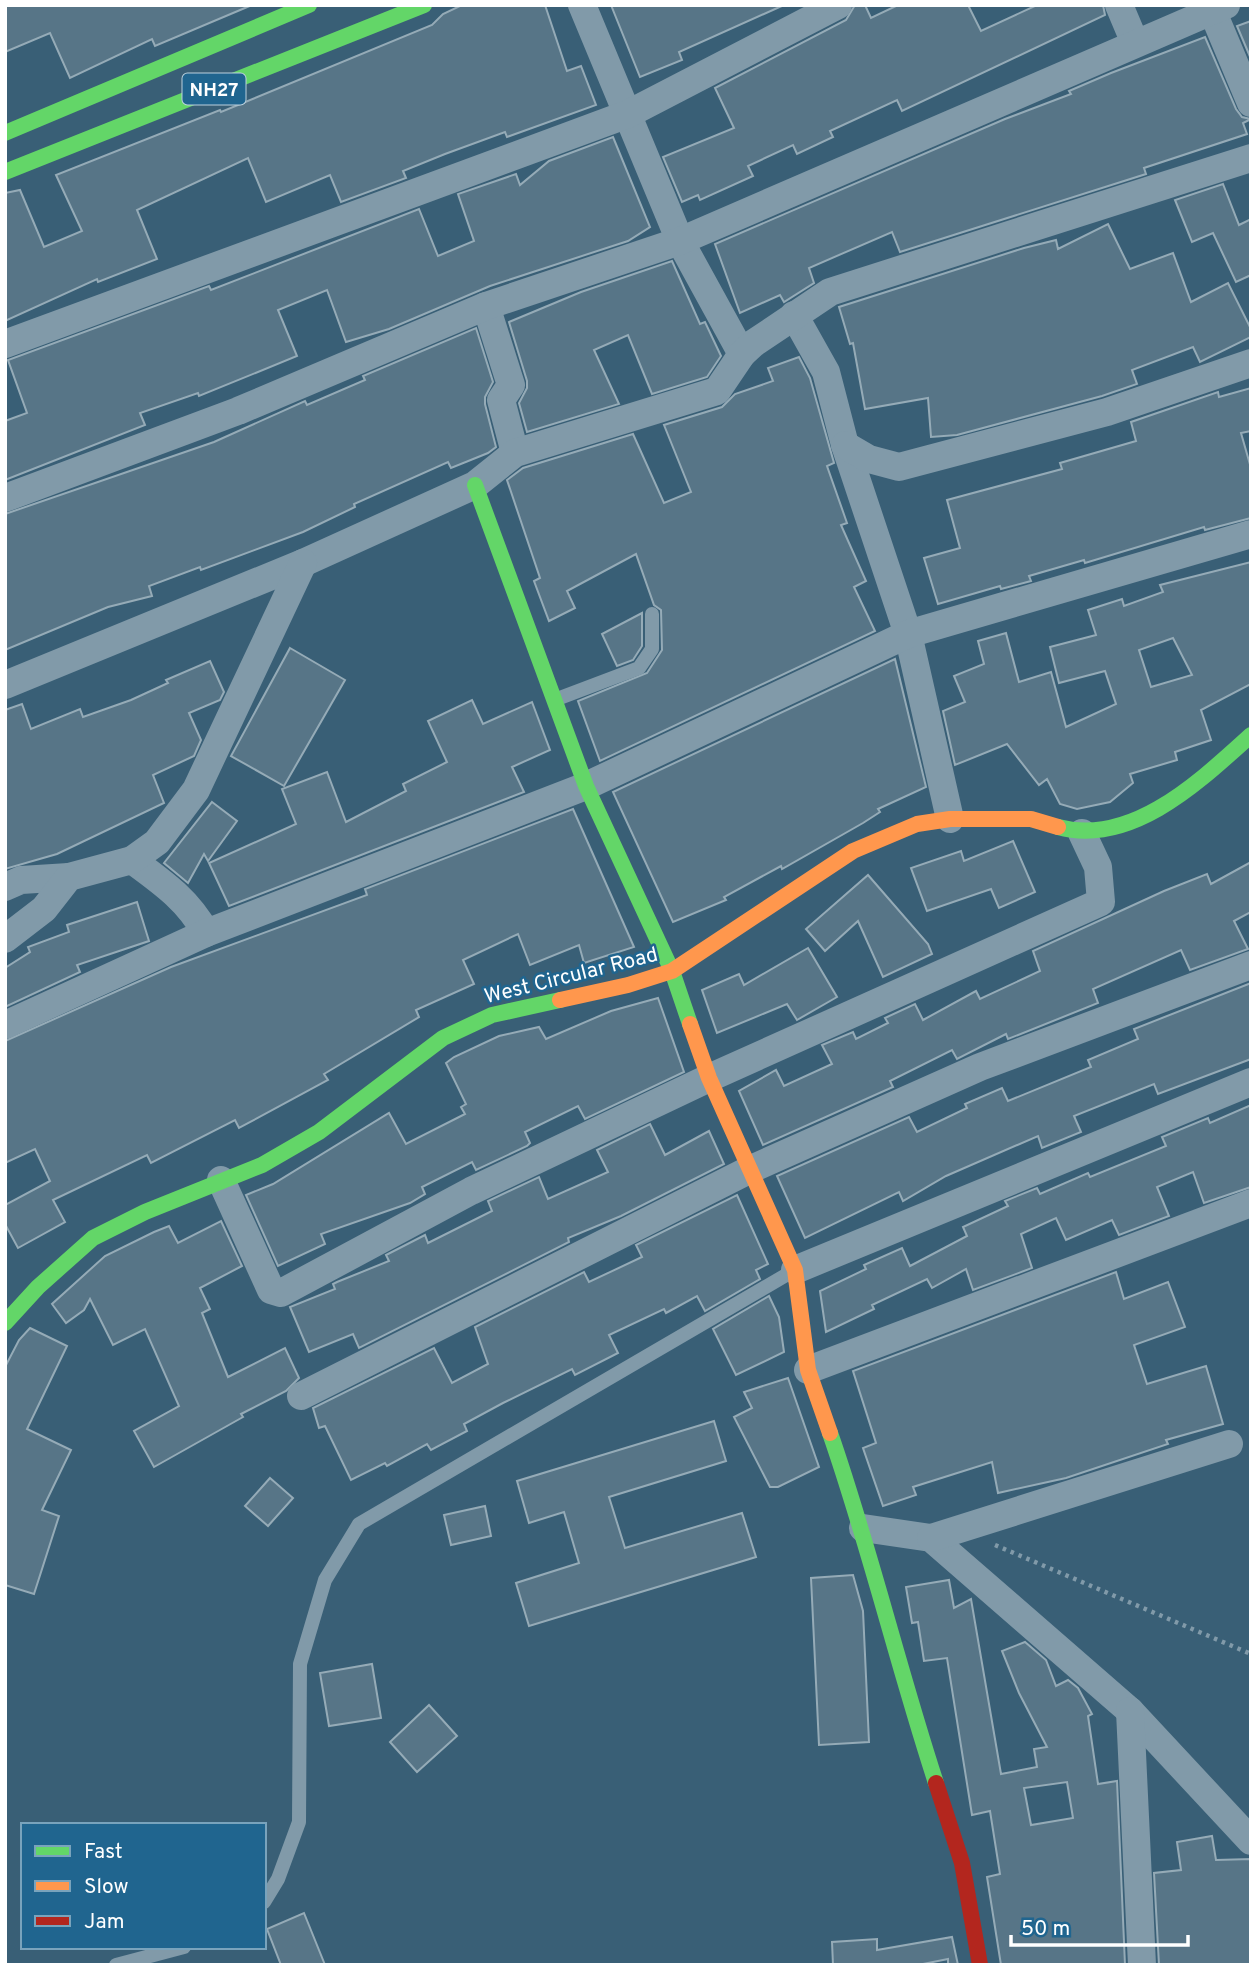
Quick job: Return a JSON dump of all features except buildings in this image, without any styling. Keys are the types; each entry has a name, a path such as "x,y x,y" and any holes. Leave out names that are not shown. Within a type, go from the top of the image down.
{"main road":[{"name":"NH27","path":"5,172 52,134 309,5"},
{"name":"NH27","path":"5,133 52,134 424,5"},
{"path":"475,485 586,786 672,971 709,1078 795,1270 808,1370 863,1528 914,1717 962,1863 980,1965"},
{"name":"West Circular Road","path":"5,1323 38,1287 93,1238 145,1212 262,1165 319,1132 443,1038 492,1014 628,985 672,971 853,851 917,824 950,819 1031,819 1082,833 1124,825 1168,802 1213,769 1251,735"}],"street":[{"path":"582,5 680,241 742,354"},
{"path":"5,344 628,114 838,5"},
{"path":"1119,5 1135,43"},
{"path":"5,498 238,411 486,306 680,241 1219,8 1251,103"},
{"path":"5,685 303,564 475,485 515,453 717,391 742,354 830,292 1251,158"},
{"path":"486,306 511,385 501,400 515,453"},
{"path":"794,315 826,372 845,445 908,634 950,819"},
{"path":"845,445 869,459 899,467 1107,412 1251,363"},
{"path":"5,1025 206,933 586,786 908,634 1251,534"},
{"path":"5,887 21,880 69,877 132,860 158,842 196,790 303,564"},
{"path":"221,1180 271,1290 281,1293 471,1191 709,1078 1101,902 1097,867 1082,833"},
{"path":"132,860 172,888 194,910 206,933"},
{"path":"5,939 44,909 69,877"},
{"path":"301,1396 749,1170 980,1067 1251,965"},
{"path":"795,1270 1251,1082"},
{"path":"808,1370 1251,1203"},
{"path":"863,1528 931,1538 1229,1444"},
{"path":"931,1538 1130,1711 1251,1841"},
{"path":"1130,1711 1142,1965"}],"lane":[{"path":"555,699 639,668 652,649 652,614"},
{"path":"266,1899 278,1879 299,1822 300,1664 325,1580 359,1524 795,1270"},
{"path":"116,1965 176,1949"}],"path":[{"path":"959,1530 1251,1654"}],"traffic: fast":[{"path":"5,133 309,5"},
{"path":"5,172 424,5"},
{"path":"475,485 586,786 672,971 690,1024"},
{"path":"1058,827 1085,831 1112,828 1138,819 1187,790 1251,735"},
{"path":"5,1323 38,1287 93,1238 145,1212 262,1165 319,1132 443,1038 492,1015 560,1000"},
{"path":"830,1433 936,1783"}],"traffic: slow":[{"path":"560,1000 628,985 672,971 853,851 917,824 950,819 1031,819 1058,827"},
{"path":"690,1024 709,1078 795,1270 808,1370 830,1433"}],"traffic: jam":[{"path":"936,1783 962,1863 980,1965"}]}
